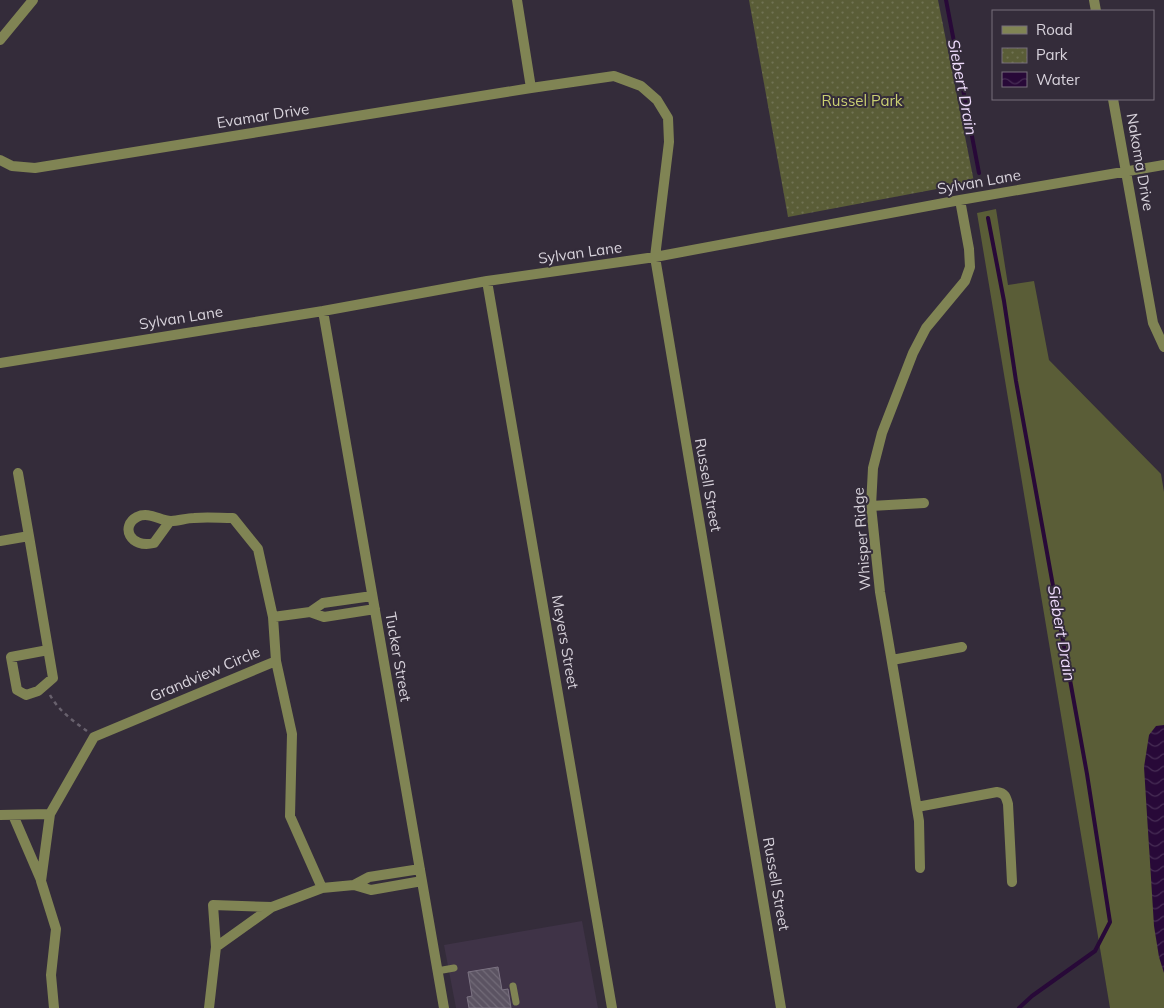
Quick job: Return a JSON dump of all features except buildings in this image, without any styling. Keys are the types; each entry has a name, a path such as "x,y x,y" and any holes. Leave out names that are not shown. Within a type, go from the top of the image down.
{"street":[{"path":"0,40 33,0"},
{"path":"517,0 531,88"},
{"name":"Russell Street","path":"531,88 614,76 641,86 657,100 668,118 669,142 655,257 782,1008"},
{"name":"Evamar Drive","path":"0,160 12,166 35,168 531,88"},
{"name":"Nakoma Drive","path":"1113,100 1153,323 1164,347"},
{"name":"Sylvan Lane","path":"0,363 323,311 487,281 655,257 960,200 1164,166"},
{"name":"Whisper Ridge","path":"920,868 921,842 917,806 880,592 871,506 873,468 882,433 912,353 926,328 965,282 970,267 969,249 960,200"},
{"name":"Meyers Street","path":"487,281 612,1008"},
{"name":"Tucker Street","path":"323,311 444,1008"},
{"path":"18,473 53,678 38,691 26,695 17,690 11,657 48,650"},
{"path":"871,506 924,502"},
{"path":"170,522 193,518 232,518 258,549 273,617 276,661"},
{"path":"0,541 28,536"},
{"path":"273,617 310,612 323,603 372,596"},
{"path":"310,612 324,617 374,609"},
{"path":"892,660 962,648"},
{"name":"Grandview Circle","path":"94,737 276,661 292,734 290,816 322,888"},
{"path":"41,881 50,814 94,737"},
{"path":"917,806 1002,792 1008,804 1012,882"},
{"path":"0,815 50,814"},
{"path":"13,815 41,881 56,928 51,974 54,1008"},
{"path":"354,885 369,877 420,869"},
{"path":"216,947 272,907 322,888 354,885 371,890 422,882"},
{"path":"209,1008 216,947 213,905 272,907"}],"lane":[{"path":"437,971 454,968"},
{"path":"513,986 516,1002"}],"path":[{"path":"44,685 53,702 70,719 94,737"}],"shaded area":[{"path":"582,921 598,1008 456,1008 444,945"}],"green space":[{"name":"Russel Park","path":"749,0 938,0 974,182 788,217"},
{"path":"996,209 1008,285 1034,281 1049,360 1161,474 1164,492 1164,1008 1110,1008 977,213"}],"water":[{"path":"1164,725 1164,973 1159,957 1154,926 1144,767 1149,735 1156,726"}],"waterway":[{"name":"Siebert Drain","path":"946,0 979,173"},
{"name":"Siebert Drain","path":"988,218 1087,774 1110,922 1095,951 1032,996 1019,1008"}]}
